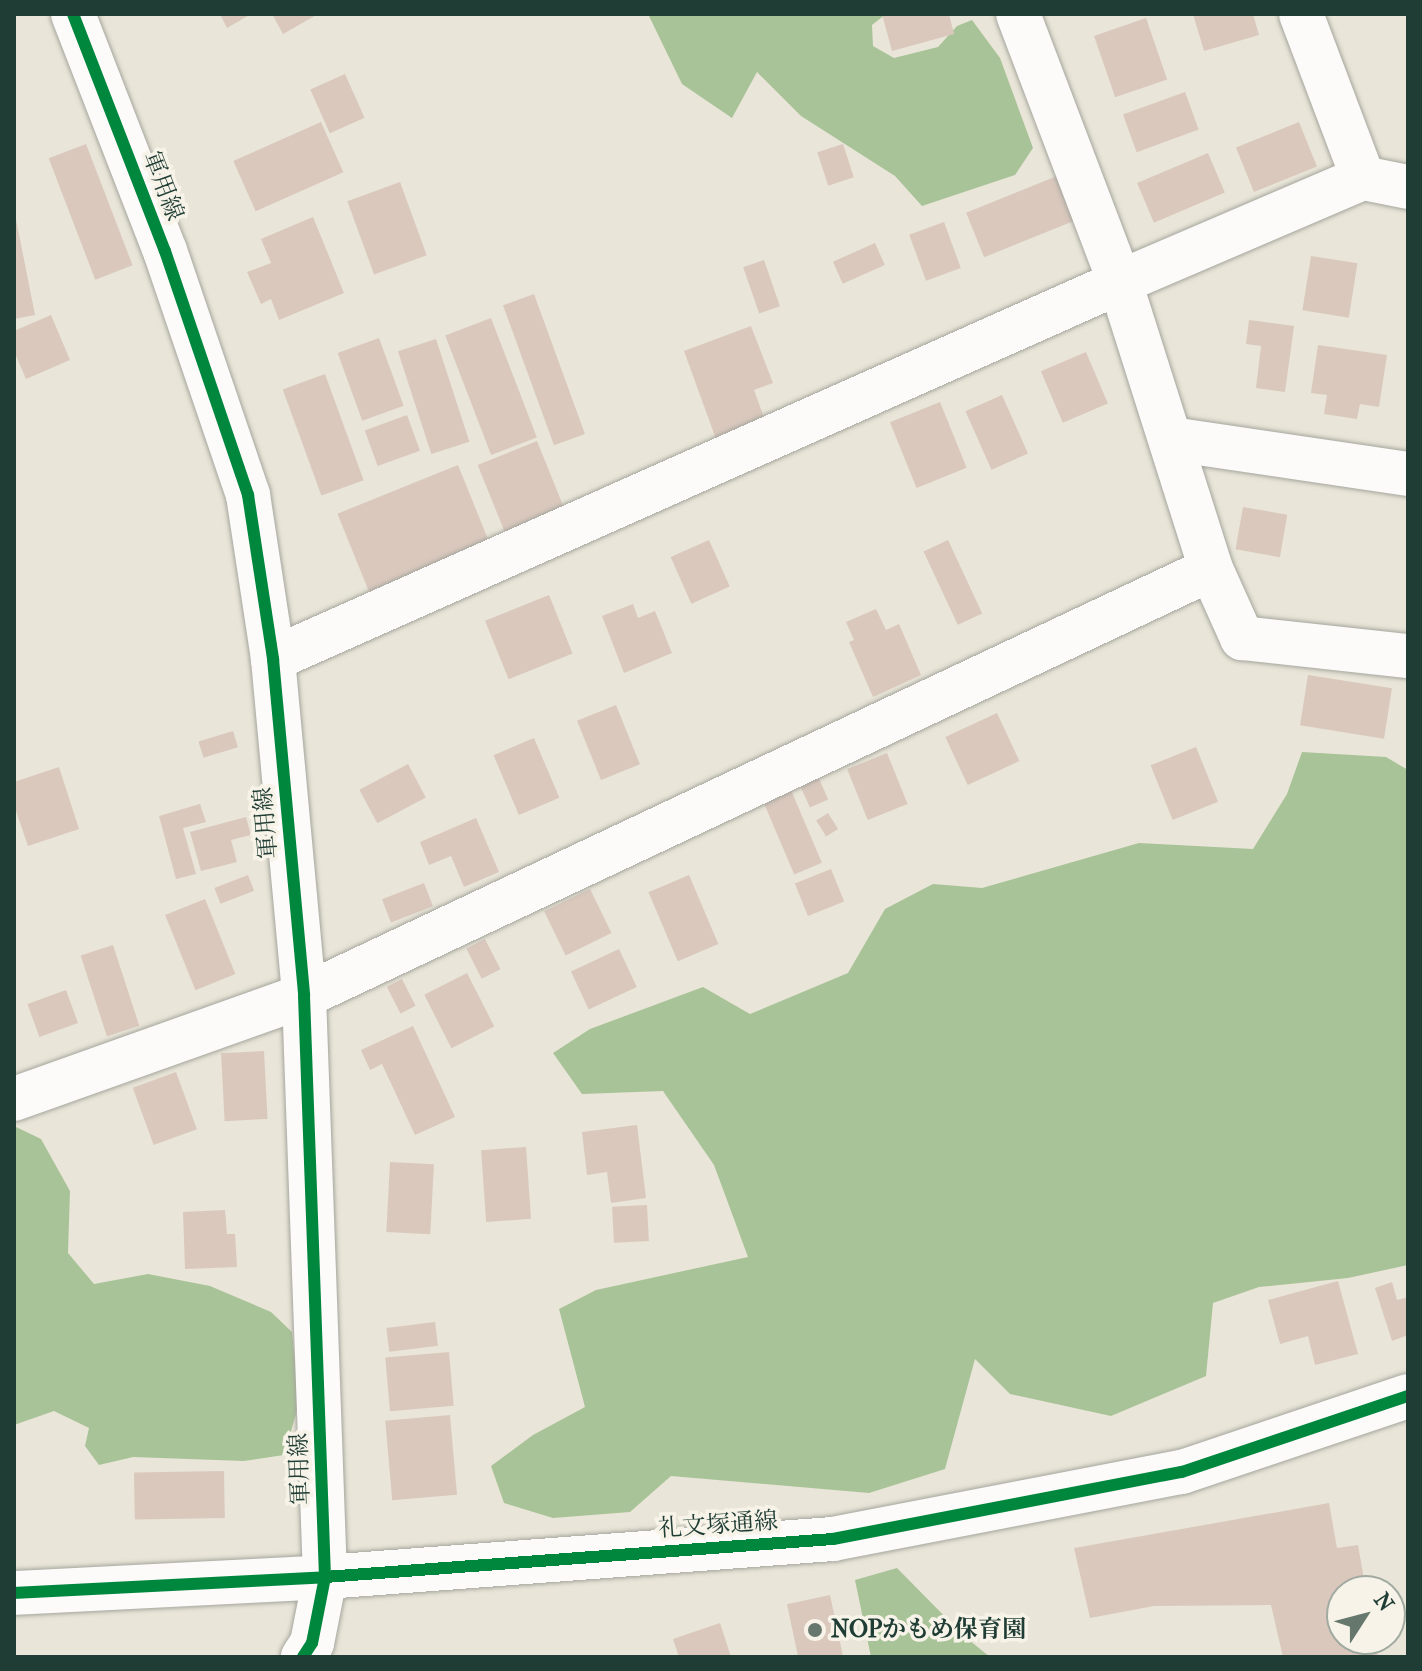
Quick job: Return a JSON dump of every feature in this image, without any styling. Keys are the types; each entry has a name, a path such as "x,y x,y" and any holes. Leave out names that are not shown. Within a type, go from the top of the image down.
{"street":[{"name":"軍用線","path":"73,14 165,251 248,495 273,659 304,996 325,1577 312,1643 303,1657"},
{"path":"1018,14 1120,282 1211,569 1242,638 1408,656"},
{"path":"1301,14 1363,178"},
{"path":"273,659 1120,282 1363,178 1408,187"},
{"path":"1171,439 1408,474"},
{"path":"14,1099 304,996 1211,569"},
{"name":"礼文塚通線","path":"14,1593 325,1577 833,1539 1182,1472 1408,1396"}],"green space":[{"path":"648,14 886,14 872,25 873,46 894,58 938,47 957,26 972,20 1000,58 1033,148 1015,175 922,206 895,176 801,116 757,72 732,118 682,84"},
{"path":"1302,752 1386,757 1408,770 1408,1265 1348,1278 1259,1287 1213,1303 1206,1376 1111,1416 1010,1394 975,1359 945,1469 869,1493 671,1476 630,1512 553,1518 504,1503 491,1466 533,1435 585,1407 559,1309 596,1290 748,1257 714,1165 663,1091 582,1094 553,1053 590,1029 703,987 750,1014 848,973 885,909 933,884 982,888 1139,843 1253,849 1287,794"},
{"path":"14,1126 41,1139 70,1191 68,1253 94,1284 148,1274 210,1286 271,1312 292,1332 299,1404 284,1455 244,1461 133,1457 99,1465 85,1446 89,1428 54,1411 14,1425"},
{"path":"897,1568 964,1636 990,1657 871,1657 855,1580"}],"building":[{"path":"220,14 251,14 227,28"},
{"path":"272,14 318,14 283,34"},
{"path":"882,14 949,14 954,34 892,51"},
{"path":"1193,14 1253,14 1259,35 1204,51"},
{"path":"1146,18 1167,79 1115,97 1094,36"},
{"path":"345,74 365,118 330,133 310,89"},
{"path":"1185,92 1199,130 1137,152 1123,115"},
{"path":"321,122 343,172 256,211 233,161"},
{"path":"1299,122 1317,167 1254,192 1236,147"},
{"path":"86,144 133,265 95,280 49,158"},
{"path":"843,144 854,177 828,186 817,152"},
{"path":"1208,153 1225,193 1154,223 1137,183"},
{"path":"1057,176 1075,221 984,257 966,213"},
{"path":"400,182 427,255 374,274 347,201"},
{"path":"14,209 35,315 14,319"},
{"path":"313,217 344,293 279,320 271,299 261,304 247,272 271,263 261,239"},
{"path":"944,222 961,268 926,281 909,235"},
{"path":"875,243 885,265 843,284 833,262"},
{"path":"1311,256 1357,263 1349,318 1302,310"},
{"path":"764,260 780,306 759,313 743,267"},
{"path":"534,294 585,434 554,445 503,305"},
{"path":"51,315 70,360 26,379 14,351 14,331"},
{"path":"491,318 537,437 491,455 445,336"},
{"path":"1249,320 1294,326 1285,392 1256,388 1261,346 1246,344"},
{"path":"751,326 773,383 754,390 765,420 716,439 684,351"},
{"path":"379,338 404,406 362,421 338,353"},
{"path":"436,339 469,442 431,454 398,351"},
{"path":"1318,345 1387,355 1379,407 1360,404 1357,419 1324,414 1327,395 1311,393"},
{"path":"1086,352 1108,404 1063,423 1041,371"},
{"path":"325,374 364,480 321,496 283,389"},
{"path":"1002,395 1028,453 991,470 965,411"},
{"path":"940,402 967,468 917,488 890,422"},
{"path":"407,415 420,451 378,466 365,430"},
{"path":"537,441 564,509 505,533 478,465"},
{"path":"458,465 489,543 369,592 337,514"},
{"path":"1243,507 1287,515 1280,557 1236,549"},
{"path":"709,540 730,587 691,604 671,557"},
{"path":"948,540 982,613 958,625 924,551"},
{"path":"549,595 573,653 509,679 485,621"},
{"path":"633,604 638,618 655,611 672,653 624,673 602,616"},
{"path":"876,609 886,630 899,624 921,675 873,697 849,642 854,640 846,622"},
{"path":"1308,675 1392,688 1384,739 1300,725"},
{"path":"616,705 640,764 601,780 577,721"},
{"path":"997,713 1019,761 968,785 945,737"},
{"path":"233,731 238,747 204,758 199,742"},
{"path":"534,738 559,798 519,815 493,755"},
{"path":"1196,747 1218,802 1173,820 1151,765"},
{"path":"887,753 908,804 868,820 847,769"},
{"path":"408,764 426,798 377,823 359,790"},
{"path":"59,767 79,829 28,846 14,805 14,782"},
{"path":"816,772 828,799 810,808 798,780"},
{"path":"791,790 822,863 794,874 763,802"},
{"path":"200,804 206,822 183,828 196,874 176,879 159,816"},
{"path":"828,813 838,829 826,837 816,820"},
{"path":"246,817 251,835 231,840 237,862 201,871 190,832"},
{"path":"476,818 499,872 464,887 451,856 429,865 420,842"},
{"path":"831,869 844,901 808,916 795,884"},
{"path":"248,875 254,891 220,904 214,888"},
{"path":"689,875 718,944 678,961 648,892"},
{"path":"424,883 433,906 391,922 382,899"},
{"path":"590,889 611,933 566,955 544,911"},
{"path":"205,899 235,974 195,990 165,915"},
{"path":"485,939 500,969 482,979 466,949"},
{"path":"113,945 139,1026 107,1036 81,956"},
{"path":"619,949 637,987 589,1009 571,971"},
{"path":"467,973 494,1026 451,1048 424,995"},
{"path":"402,979 416,1006 400,1013 387,987"},
{"path":"66,990 78,1023 39,1037 27,1004"},
{"path":"413,1026 455,1117 415,1135 382,1064 370,1070 361,1050"},
{"path":"264,1051 268,1119 225,1121 221,1053"},
{"path":"176,1072 197,1129 154,1145 133,1088"},
{"path":"637,1125 646,1198 611,1203 607,1172 587,1175 582,1132"},
{"path":"526,1147 531,1219 486,1222 481,1150"},
{"path":"390,1162 434,1164 430,1234 386,1232"},
{"path":"647,1205 649,1241 614,1243 612,1207"},
{"path":"225,1210 227,1234 235,1234 237,1267 185,1269 183,1212"},
{"path":"1338,1281 1358,1354 1315,1365 1308,1336 1280,1344 1268,1300"},
{"path":"1392,1282 1397,1300 1408,1297 1408,1335 1392,1341 1375,1288"},
{"path":"435,1322 438,1346 389,1352 386,1328"},
{"path":"449,1352 454,1406 390,1411 385,1358"},
{"path":"450,1415 457,1495 392,1500 385,1421"},
{"path":"224,1471 225,1518 135,1520 134,1473"},
{"path":"1329,1503 1337,1548 1358,1545 1363,1575 1326,1575 1326,1655 1378,1657 1283,1657 1271,1605 1154,1606 1090,1618 1074,1548"},
{"name":"NOPかもめ保育園","path":"830,1595 843,1656 798,1657 787,1604"},
{"path":"720,1623 731,1657 679,1657 673,1639"}],"cycle path":[{"path":"73,14 165,251 248,495 273,659 304,996 325,1577 312,1643 303,1657"},
{"path":"14,1593 325,1577 833,1539 1182,1472 1408,1396"}],"place":[{"name":"NOPかもめ保育園","path":"815,1630"}]}
